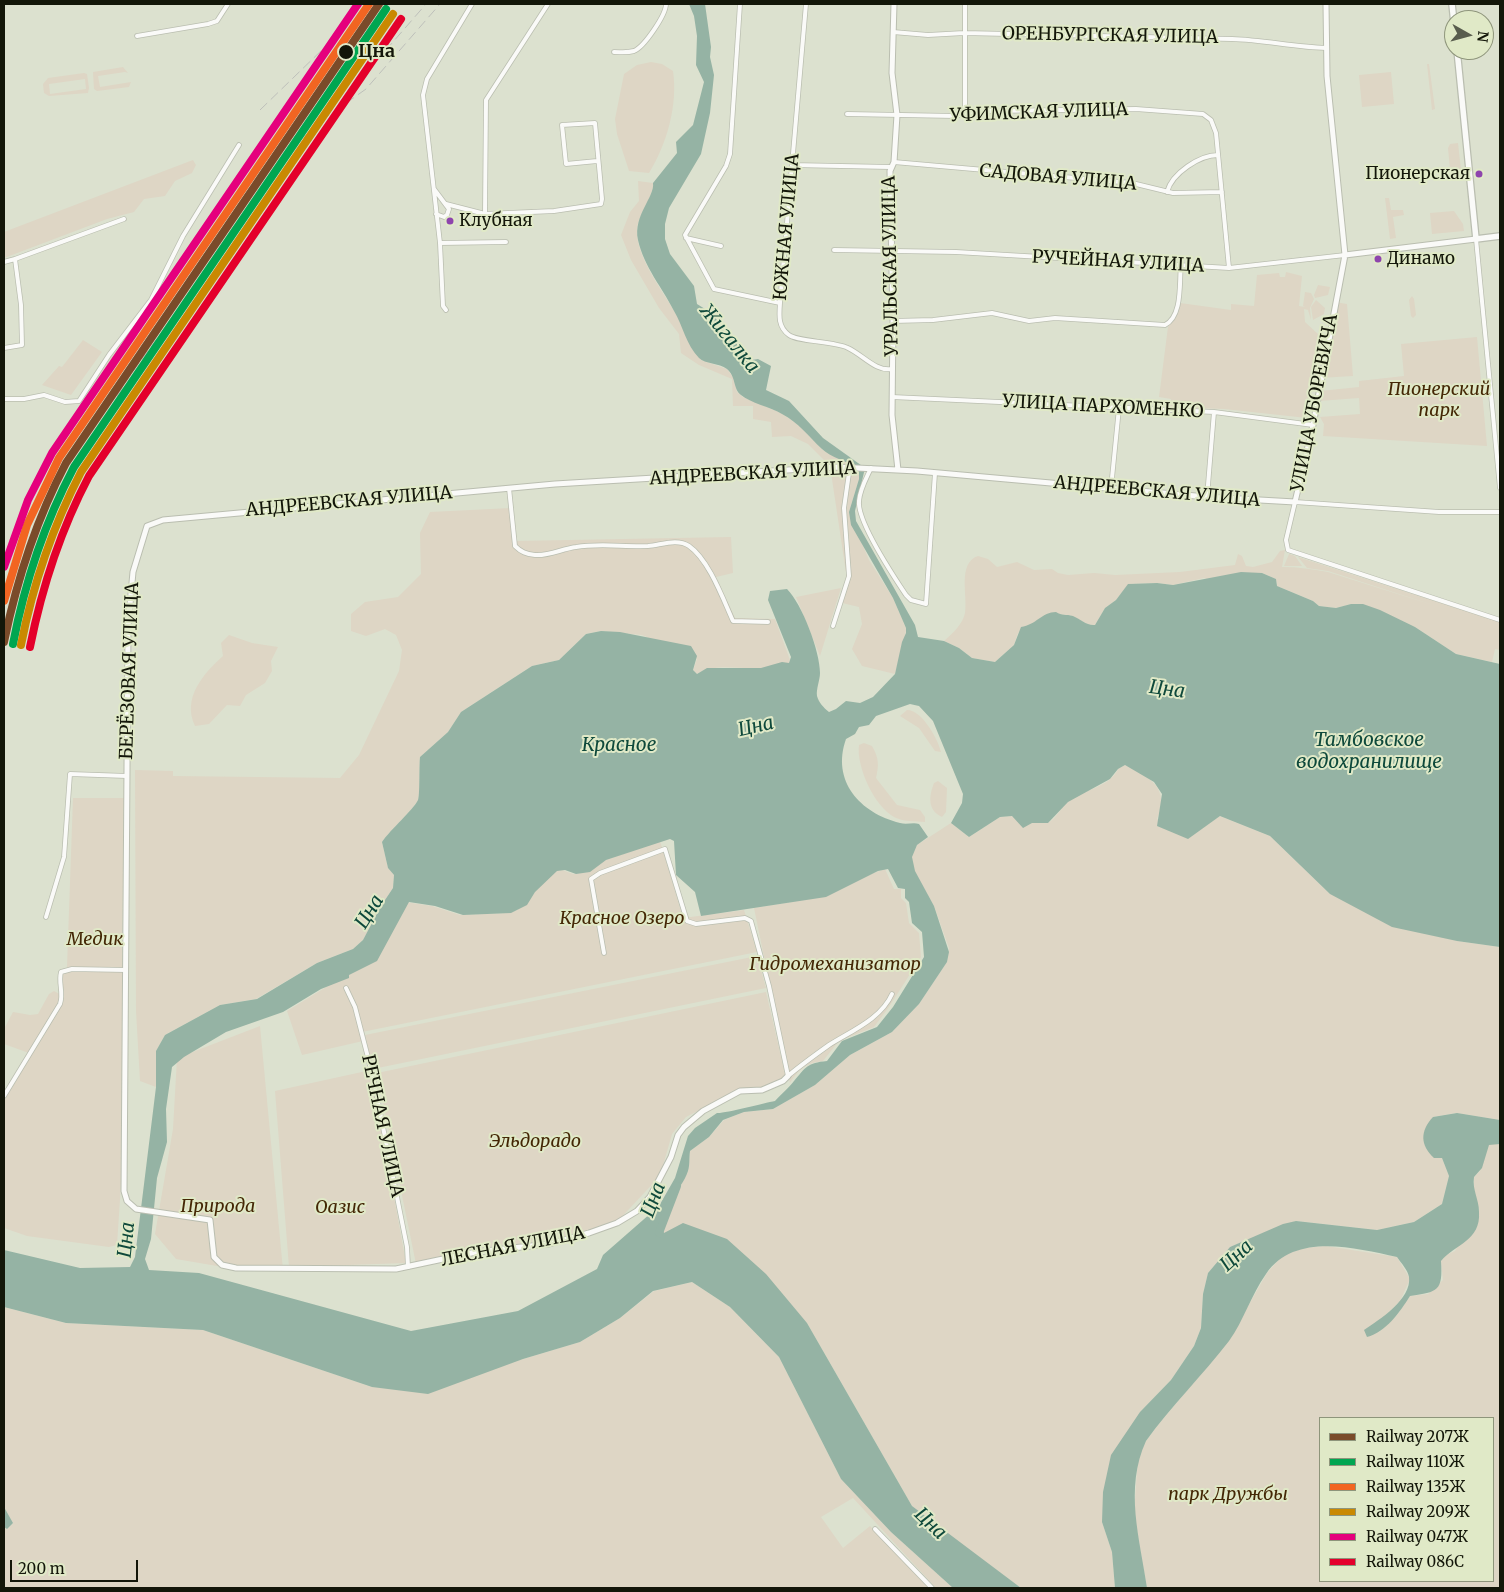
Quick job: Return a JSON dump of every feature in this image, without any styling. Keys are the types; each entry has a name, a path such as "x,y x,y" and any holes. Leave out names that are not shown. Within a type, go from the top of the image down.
{"main road":[{"path":"1458,60 1476,239 1500,236"}],"street":[{"path":"137,36 217,21 228,4"},
{"path":"446,310 443,306 440,243 423,105 424,87 472,4"},
{"path":"486,214 486,100 548,4"},
{"path":"614,52 625,53 640,47 665,13 666,4"},
{"path":"740,4 730,154 726,166 688,227 686,238 714,289 780,303"},
{"name":"ЮЖНАЯ УЛИЦА","path":"806,4 780,303 780,322 790,336 848,348 882,370 892,369"},
{"name":"УРАЛЬСКАЯ УЛИЦА","path":"894,4 892,74 897,115 892,164 892,397 893,432 898,454 898,470"},
{"path":"965,4 965,113"},
{"name":"УЛИЦА УБОРЕВИЧА","path":"1326,4 1327,76 1344,255 1312,425 1286,540 1288,550 1500,620"},
{"name":"ОРЕНБУРГСКАЯ УЛИЦА","path":"893,32 1232,39 1274,41 1294,46 1326,48"},
{"name":"УФИМСКАЯ УЛИЦА","path":"847,114 955,116 965,113 1136,109 1195,112 1210,118 1216,133 1218,155"},
{"path":"446,204 486,214 554,211 601,204 602,199 595,123 562,125 566,164 598,161"},
{"path":"4,399 24,399 44,395 72,403 78,401 109,355 152,300 183,236 239,145"},
{"path":"1167,192 1171,182 1190,165 1207,155 1218,155 1229,268"},
{"name":"САДОВАЯ УЛИЦА","path":"792,165 892,164 1132,183 1167,192 1222,192"},
{"path":"433,188 449,209 448,214 444,217 436,214"},
{"path":"4,262 124,218"},
{"path":"686,238 721,246"},
{"path":"1344,255 1476,239 1500,488"},
{"path":"440,243 506,242"},
{"name":"РУЧЕЙНАЯ УЛИЦА","path":"834,250 956,252 1229,268 1297,258 1344,255"},
{"path":"4,348 22,345 21,305 15,259"},
{"path":"893,321 933,320 992,313 1029,321 1055,318 1165,325 1172,318 1178,305 1181,265"},
{"name":"УЛИЦА ПАРХОМЕНКО","path":"892,397 1214,412 1312,425"},
{"path":"1111,488 1118,408"},
{"path":"1207,497 1214,412"},
{"path":"833,626 849,576 844,508 853,467"},
{"name":"АНДРЕЕВСКАЯ УЛИЦА","path":"155,522 226,513 509,488 853,467 1207,497 1436,512 1500,512"},
{"path":"869,468 858,502 864,520 875,545 906,595 911,600 926,604 935,473"},
{"path":"509,488 515,546 521,552 535,555 554,554 577,547 648,546 678,542 687,544 695,551 712,576 733,621 768,622"},
{"name":"БЕРЁЗОВАЯ УЛИЦА","path":"155,522 147,526 133,572 127,645 124,1191 127,1201 136,1209 162,1212"},
{"path":"46,916 64,857 70,774 127,776"},
{"path":"604,953 591,879 600,873 665,849 688,921 696,924 745,918 751,921 788,1076"},
{"path":"4,1096 60,1004 62,996 60,977 64,970 126,970"},
{"name":"РЕЧНАЯ УЛИЦА","path":"346,988 355,1007 373,1077 405,1239 408,1267"},
{"name":"ЛЕСНАЯ УЛИЦА","path":"162,1212 210,1220 213,1255 220,1264 230,1267 330,1270 408,1267 476,1252 554,1243 617,1223 637,1211 650,1197 672,1157 678,1135 684,1127 703,1111 740,1091 762,1090 783,1081 827,1046 871,1020 888,1004 892,994"},
{"path":"875,1529 932,1588"}],"green space":[{"path":"651,62 662,64 673,71 674,97 670,124 661,150 649,173 629,171 617,134 615,119 624,74 637,65"},
{"path":"1427,64 1429,64 1435,109 1432,110"},
{"path":"123,67 128,73 98,76 100,87 131,82 129,87 97,91 94,89 93,72"},
{"path":"1391,72 1394,104 1362,107 1359,75"},
{"path":"87,74 88,93 49,96 44,93 43,84 48,78","holes":["85,79 86,89 50,94 49,84"]},
{"path":"1458,143 1462,179 1451,180 1448,148 1450,144"},
{"path":"193,160 196,165 192,173 175,181 165,196 144,199 134,212 107,219 4,258 4,232"},
{"path":"638,181 653,183 653,188 638,223 637,239 640,249 650,271 677,315 701,360 727,369 733,377 737,392 743,397 781,413 799,425 823,450 859,468 859,479 849,512 869,560 893,598 906,628 895,674 862,666 852,649 862,624 859,607 842,603 847,579 830,466 808,444 791,436 772,437 771,422 753,419 753,406 733,406 732,379 699,365 681,353 679,334 659,308 631,260 621,235 630,212 639,201"},
{"path":"1385,198 1389,198 1391,210 1403,210 1404,215 1393,217 1396,238 1390,239"},
{"path":"1454,211 1463,224 1464,231 1432,234 1430,213"},
{"path":"1286,272 1302,276 1299,306 1305,307 1303,306 1305,292 1311,293 1314,299 1310,308 1311,320 1308,310 1304,309 1305,322 1318,334 1307,418 1224,409 1170,407 1171,399 1159,397 1168,327 1180,303 1231,310 1231,304 1254,306 1257,275 1279,273 1280,277 1285,277"},
{"path":"1318,285 1330,287 1328,295 1315,298 1314,295"},
{"path":"1412,296 1416,315 1413,318 1411,316 1409,300"},
{"path":"1316,300 1325,308 1324,314 1313,320 1311,307"},
{"path":"1335,302 1347,304 1353,376 1320,378"},
{"path":"132,329 139,336 91,403 87,404 83,397 110,356"},
{"name":"Пионерский парк","path":"1477,337 1487,446 1323,436 1324,424 1320,417 1360,414 1359,398 1319,401 1320,391 1359,387 1359,381 1404,376 1401,344"},
{"path":"83,340 102,352 71,395 42,385 59,366 62,367"},
{"path":"511,508 515,541 731,537 733,573 716,577 735,618 775,619 790,660 789,663 762,668 712,668 697,674 693,670 697,659 642,635 601,631 586,634 559,660 532,666 461,712 448,732 420,757 418,800 382,842 388,868 394,875 393,888 363,940 353,949 317,963 256,999 220,1005 165,1035 156,1051 156,1087 140,1081 136,1011 135,770 173,771 173,776 340,778 359,755 399,671 402,650 396,635 385,629 366,636 351,631 351,614 365,602 398,597 421,574 420,533 430,512"},
{"path":"1285,550 1282,567 1328,572 1436,606 1328,571 1307,568 1298,557 1500,622 1500,650 1495,649 1492,662 1456,654 1415,627 1351,604 1336,608 1319,606 1313,601 1277,586 1276,579 1262,573 1223,576 1209,580 1204,578 1173,585 1157,583 1129,584 1116,600 1105,608 1095,625 1087,624 1068,615 1053,616 1018,633 1014,645 995,662 972,658 959,648 944,641 957,628 964,617 966,606 965,573 968,565 978,556 988,559 997,567 1017,562 1034,570 1052,569 1058,573 1068,575 1094,573 1115,575 1180,572 1235,565 1238,554 1242,556 1246,566 1253,567 1272,562 1280,551"},
{"path":"1289,554 1295,556 1302,566 1284,566"},
{"path":"841,588 820,656 796,597"},
{"path":"229,635 252,643 278,647 271,661 272,671 265,683 246,695 240,706 227,705 209,724 195,726 191,706 193,696 208,671 223,656 221,643"},
{"path":"907,710 913,711 929,726 941,752 935,751 919,728 900,716"},
{"path":"864,743 872,746 876,754 878,765 876,778 897,805 920,810 925,817 925,822 905,821 894,817 887,812 873,795 860,764 859,745"},
{"path":"1125,765 1143,774 1156,785 1161,800 1157,819 1188,838 1220,816 1270,836 1330,894 1457,941 1500,947 1500,1120 1456,1113 1433,1117 1442,1158 1449,1176 1442,1204 1414,1222 1377,1230 1296,1221 1230,1247 1208,1273 1203,1294 1201,1328 1194,1346 1171,1380 1140,1412 1102,1522 1112,1552 1115,1588 1021,1588 936,1526 912,1506 807,1323 664,1233 663,1216 688,1171 690,1151 709,1137 724,1120 744,1112 773,1109 815,1085 850,1055 892,1032 919,1004 947,962 949,948 934,906 914,871 911,857 917,845 951,823 969,837 1000,817 1012,816 1025,822 1048,823 1070,800 1103,784 1118,769"},
{"path":"938,781 947,788 946,812 942,817 934,811 930,802 934,783"},
{"name":"Медик","path":"73,798 124,798 122,967 120,969 67,967"},
{"name":"Красное Озеро","path":"660,841 683,918 744,910 757,952 362,1032 363,1041 302,1055 287,1011 346,975 405,902 432,906 460,915 507,913 517,910 554,871 562,870 573,874 587,872 597,863"},
{"name":"Гидромеханизатор","path":"885,869 894,889 901,889 901,898 906,903 909,923 919,933 921,957 874,1027 839,1041 823,1061 812,1063 804,1068 790,1083 754,908 792,902"},
{"path":"757,956 766,988 373,1069 365,1035"},
{"path":"64,971 123,971 122,1169 117,1245 109,1247 27,1236 4,1228 4,1101 61,1004 64,989 61,986"},
{"path":"54,991 61,995 60,1001 29,1053 4,1044 4,1029 13,1012 30,1015 38,1014 49,994"},
{"name":"Эльдорадо","path":"766,992 787,1082 729,1095 686,1117 672,1134 660,1176 616,1223 551,1241 474,1248 444,1258 416,1264 377,1073"},
{"name":"Природа","path":"260,1026 283,1270 217,1266 176,1259 155,1234 173,1129 177,1058"},
{"name":"Оазис","path":"371,1070 406,1263 289,1267 275,1091"},
{"name":"парк Дружбы","path":"1489,1144 1500,1144 1500,1588 1147,1588 1134,1514 1138,1457 1146,1441 1194,1382 1240,1320 1267,1273 1282,1256 1303,1248 1326,1246 1397,1257 1410,1279 1400,1301 1387,1314 1379,1332 1397,1315 1410,1296 1428,1294 1443,1280 1441,1261 1446,1255 1455,1251 1479,1210 1474,1192 1474,1177 1480,1171"},
{"path":"692,1282 730,1307 779,1357 841,1479 891,1532 953,1588 936,1588 853,1498 821,1517 843,1548 870,1526 929,1588 4,1588 4,1527 7,1529 13,1523 4,1507 4,1307 66,1323 203,1330 372,1387 523,1359 580,1342 620,1318 654,1291"}],"water":[{"path":"689,4 705,4 711,47 710,57 714,75 710,113 701,154 669,208 665,224 665,239 670,254 694,286 697,304 713,314 729,339 734,339 746,361 758,359 771,366 766,390 789,401 823,438 865,468 855,511 856,521 915,625 918,637 944,641 959,648 972,658 995,662 1014,645 1021,627 1031,624 1047,614 1056,612 1073,616 1086,623 1095,625 1105,608 1116,600 1128,584 1157,583 1173,585 1241,572 1262,573 1276,579 1277,586 1313,601 1319,606 1336,608 1351,604 1363,604 1380,610 1415,627 1456,654 1500,664 1500,947 1457,941 1392,927 1330,894 1270,836 1220,816 1188,839 1157,826 1162,794 1154,782 1125,765 1118,769 1110,779 1068,802 1048,823 1032,823 1023,828 1012,816 1000,817 969,837 951,823 962,803 963,794 933,721 919,706 910,704 876,716 869,725 859,727 855,734 846,739 842,754 842,768 852,793 873,812 903,824 919,824 928,837 917,845 912,857 915,871 934,906 949,952 947,962 919,1004 892,1032 850,1055 815,1085 773,1109 744,1112 723,1120 709,1137 690,1151 689,1166 685,1179 666,1208 662,1224 664,1233 683,1223 727,1239 766,1274 807,1323 912,1506 1021,1588 953,1588 891,1532 841,1479 779,1357 730,1307 692,1282 653,1291 620,1318 580,1342 523,1359 428,1394 372,1387 203,1330 66,1323 4,1307 4,1250 80,1268 130,1267 135,1257 156,1087 156,1051 165,1035 220,1005 257,999 317,963 353,949 363,940 393,888 394,875 388,868 382,842 418,800 420,757 448,732 461,712 532,666 559,660 586,634 601,631 620,632 691,646 697,656 693,670 697,674 707,668 761,668 782,662 789,663 791,657 768,600 770,591 787,589 804,616 814,641 820,673 817,696 821,705 829,712 846,701 860,703 873,697 895,674 906,628 893,598 851,525 849,512 859,479 859,468 825,452 788,418 745,398 738,392 732,375 727,369 699,358 691,347 641,250 637,231 641,215 653,188 653,183 677,153 676,142 693,125 704,82 696,65 697,36 694,16","holes":["670,839 674,841 676,875 695,892 701,916 826,897 878,871 888,869 898,888 905,889 905,898 909,902 912,923 922,932 924,957 893,1007 877,1027 842,1041 827,1061 808,1066 775,1101 717,1113 695,1128 688,1136 675,1178 659,1206 603,1255 597,1269 518,1311 411,1331 199,1273 149,1270 145,1259 151,1239 157,1178 167,1142 166,1109 172,1067 184,1057 226,1032 283,1012 321,989 349,978 349,975 377,961 409,902 435,906 463,915 511,913 527,905 535,892 557,871 565,870 576,874 590,872 606,860"]},
{"path":"1457,1113 1500,1120 1500,1144 1489,1145 1482,1168 1474,1177 1479,1212 1479,1222 1476,1230 1472,1236 1441,1261 1441,1279 1437,1288 1427,1293 1410,1296 1397,1315 1386,1326 1367,1337 1364,1330 1378,1321 1400,1301 1409,1285 1406,1269 1397,1257 1344,1247 1326,1246 1293,1252 1278,1261 1266,1274 1256,1290 1229,1341 1146,1441 1139,1459 1135,1496 1138,1533 1147,1588 1115,1588 1112,1552 1102,1522 1103,1492 1111,1455 1140,1412 1171,1380 1194,1346 1201,1328 1203,1294 1208,1273 1230,1247 1283,1224 1296,1221 1377,1230 1414,1222 1442,1204 1449,1176 1442,1158 1434,1158 1426,1148 1423,1138 1426,1127 1433,1117"},
{"path":"4,1507 13,1523 7,1529 4,1527"}],"waterway":[{"name":"Цна","path":"659,1233 677,1186"}],"railway":[{"path":"260,110 325,47 355,4"},
{"path":"346,96 426,4"},
{"path":"211,262 237,230 285,158 299,141 325,118 366,89 440,4"},
{"path":"133,371 217,258"},
{"path":"117,396 136,366"}],"rail line":[{"name":"047Ж","path":"4,567 28,500 52,453 358,4"},
{"name":"135Ж","path":"4,601 27,525 59,458 369,4"},
{"name":"207Ж","path":"4,642 21,573 45,506 66,463 379,4"},
{"name":"110Ж","path":"13,644 23,598 37,553 63,488 74,467 386,9"},
{"name":"209Ж","path":"21,645 31,600 52,535 81,472 393,14"},
{"name":"086С","path":"30,647 40,603 53,560 69,517 89,476 401,19"}],"place":[{"name":"Цна","path":"346,52"},
{"name":"Пионерская","path":"1479,174"},
{"name":"Клубная","path":"450,221"},
{"name":"Динамо","path":"1378,259"}],"water label":[{"name":"Жигалка","path":"729,339"},
{"name":"Красное","path":"619,746"},
{"name":"Тамбовское водохранилище","path":"1369,752"}]}
